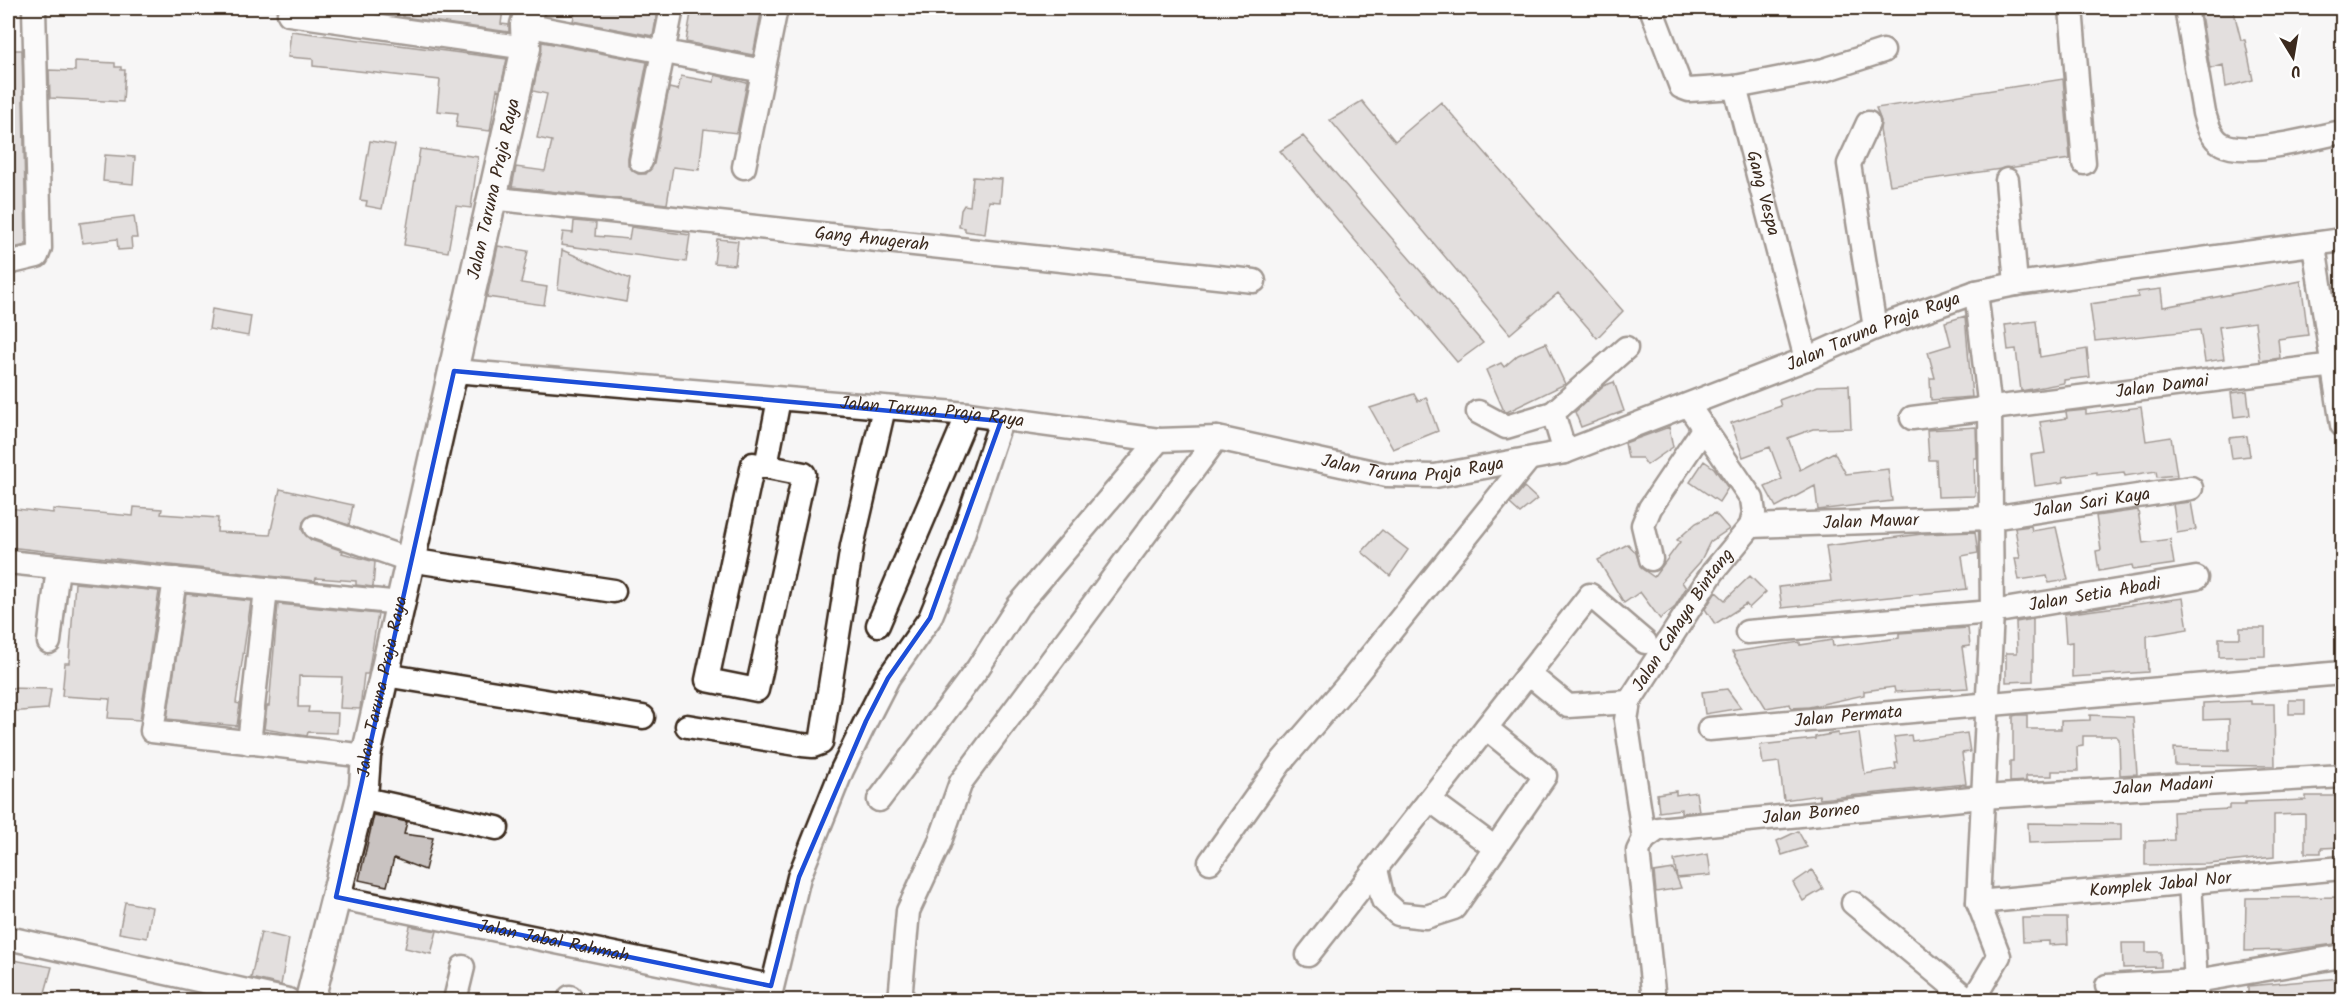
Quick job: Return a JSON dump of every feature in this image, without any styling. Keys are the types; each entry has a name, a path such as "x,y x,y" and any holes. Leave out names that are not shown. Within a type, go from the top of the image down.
{"main road":[{"name":"Jalan Taruna Praja Raya","path":"310,1000 360,798 366,756 454,371 527,27"}],"street":[{"path":"8,263 37,255 40,248 34,8"},
{"path":"641,161 672,8"},
{"path":"744,167 776,8"},
{"path":"1652,8 1681,87 1689,90 1735,87 1824,70 1883,51"},
{"path":"2071,8 2084,163"},
{"path":"2186,8 2204,112 2209,129 2222,144 2239,148 2255,147 2343,132"},
{"path":"289,14 527,27 763,72"},
{"name":"Gang Vespa","path":"1735,87 1806,359"},
{"path":"1868,123 1849,164 1875,328"},
{"path":"2007,180 2016,284"},
{"name":"Gang Anugerah","path":"490,198 1254,280"},
{"name":"Jalan Taruna Praja Raya","path":"454,371 968,414 1001,421 1159,440 1217,438 1387,475 1435,476 1565,452 1806,359 1875,328 1976,292 2016,284 2314,246 2343,240"},
{"path":"2314,246 2343,425"},
{"path":"1853,903 1977,999 1998,956 1978,902 1992,612 1990,410 1976,292"},
{"path":"1478,412 1506,427 1553,414 1626,348"},
{"name":"Jalan Damai","path":"1912,418 2334,365"},
{"path":"766,466 779,399"},
{"path":"1688,405 1752,499 1754,513 1751,526"},
{"path":"687,726 802,745 813,746 821,743 852,546 884,408"},
{"path":"878,626 968,414"},
{"path":"1553,414 1565,452"},
{"path":"770,993 799,877 816,834 842,770 888,678 930,618 957,552 1001,421"},
{"path":"1651,559 1643,525 1650,508 1704,428"},
{"path":"900,1000 908,910 939,844 961,782 1217,438"},
{"path":"879,800 978,668 1018,606 1159,440"},
{"path":"1210,862 1281,762 1357,673 1528,460"},
{"path":"753,464 766,466 804,474 757,690 707,680 753,464"},
{"name":"Jalan Sari Kaya","path":"1991,518 2191,488"},
{"name":"Jalan Mawar","path":"1751,526 1991,518"},
{"name":"Jalan Cahaya Bintang","path":"1654,1000 1638,851 1644,839 1626,720 1629,702 1713,572 1751,526"},
{"path":"315,527 409,560 614,591"},
{"path":"8,562 400,603"},
{"path":"49,642 58,567"},
{"path":"175,579 152,731 366,756"},
{"name":"Jalan Setia Abadi","path":"1747,632 1992,612 2196,579"},
{"path":"249,743 266,589"},
{"path":"1308,955 1590,595 1645,642"},
{"name":"Jalan Permata","path":"1709,729 2343,673"},
{"path":"1529,674 1568,706 1629,702"},
{"path":"386,675 643,717"},
{"path":"1376,869 1383,900 1398,914 1426,917 1454,908 1545,776 1486,728"},
{"name":"Jalan Madani","path":"1982,797 2343,776"},
{"name":"Jalan Borneo","path":"1644,839 1658,829 1982,797"},
{"path":"360,798 497,828"},
{"path":"1430,800 1495,848"},
{"name":"Komplek Jabal Nor","path":"1978,902 2343,868"},
{"path":"2190,883 2197,991"},
{"name":"Jalan Jabal Rahmah","path":"336,897 770,993"},
{"path":"8,938 288,1000"},
{"path":"2107,986 2197,991 2343,956"},
{"path":"455,1000 463,967"}],"highlighted area":[{"path":"454,371 1001,421 930,618 888,678 866,721 799,877 771,986 336,897"}],"building":[{"path":"403,8 503,10 501,24 509,25 509,32 403,17"},
{"path":"576,8 658,8 653,36 573,21"},
{"path":"701,8 762,8 753,55 686,42 691,13 700,14"},
{"path":"2200,8 2233,8 2241,40 2245,40 2253,80 2226,87 2223,65 2210,69"},
{"path":"291,31 507,59 500,90 497,89 490,131 456,127 458,113 437,111 440,80 313,66 313,59 288,57"},
{"path":"542,42 647,62 628,158 628,166 638,174 646,174 654,164 669,88 678,90 681,76 714,82 715,75 747,83 737,133 704,129 699,170 673,167 667,204 512,187 516,167 545,171 552,141 537,138 547,94 533,91"},
{"path":"8,50 22,50 26,245 13,248 11,207 8,207"},
{"path":"75,61 115,63 115,67 125,70 123,102 50,98 49,70 75,71"},
{"path":"2063,79 2070,159 1890,185 1880,130 1881,121 1876,108"},
{"path":"1362,101 1395,141 1441,102 1623,311 1597,338 1558,293 1510,334 1330,120"},
{"path":"1303,136 1483,343 1457,362 1280,151"},
{"path":"370,141 395,145 382,209 366,206 367,201 360,200"},
{"path":"420,149 478,157 471,208 456,206 448,252 404,245"},
{"path":"105,155 135,157 133,184 103,181"},
{"path":"973,177 1002,179 1000,202 989,201 985,234 965,231 965,228 959,227 961,210 964,205 970,206"},
{"path":"134,216 137,238 131,238 132,249 118,250 117,239 83,243 80,223"},
{"path":"574,221 596,223 595,236 629,239 631,227 690,235 686,262 561,245 563,232 573,233"},
{"path":"717,239 738,241 735,265 714,263"},
{"path":"498,246 528,251 521,283 547,287 544,305 487,297"},
{"path":"562,250 630,279 626,302 558,289"},
{"path":"2301,281 2308,335 2278,339 2280,358 2260,361 2255,322 2219,327 2224,359 2205,362 2200,330 2095,341 2090,304 2138,297 2137,292 2161,289 2163,307"},
{"path":"212,309 251,316 248,336 209,329"},
{"path":"1965,316 1972,397 1931,400 1930,378 1935,378 1928,352 1951,345 1945,322"},
{"path":"2036,321 2040,357 2087,349 2090,377 2064,380 2064,383 2021,391 2016,349 2008,350 2005,325"},
{"path":"1546,343 1565,384 1507,412 1504,411 1486,370 1501,363 1504,367 1518,355"},
{"path":"1614,382 1624,411 1581,427 1575,412 1603,386"},
{"path":"1849,385 1851,428 1813,429 1788,438 1800,470 1834,452 1846,474 1888,469 1892,501 1818,510 1815,486 1776,507 1765,487 1782,479 1770,447 1743,457 1731,423 1781,406 1779,400 1818,386"},
{"path":"2247,391 2250,415 2234,417 2231,393"},
{"path":"1414,394 1418,401 1426,397 1438,431 1393,449 1370,408"},
{"path":"2141,407 2146,441 2171,437 2177,475 2157,477 2156,471 2125,476 2124,472 2097,475 2097,472 2063,477 2064,482 2035,486 2031,455 2045,453 2040,422 2067,418 2066,412 2086,410 2086,414"},
{"path":"1669,427 1673,447 1647,465 1642,458 1628,458 1625,443"},
{"path":"1976,427 1975,496 1938,497 1936,460 1929,460 1927,430"},
{"path":"2247,436 2250,456 2232,458 2229,438"},
{"path":"1704,461 1714,468 1728,488 1719,502 1690,482"},
{"path":"1524,487 1537,499 1520,513 1510,504"},
{"path":"280,489 353,505 349,525 313,514 303,522 302,530 311,540 343,551 342,553 375,562 373,587 356,585 356,581 316,578 315,581 8,547 8,508 53,513 53,509 133,516 134,507 162,509 161,514 218,518 217,532 270,535"},
{"path":"2191,502 2196,530 2177,533 2173,504"},
{"path":"2138,510 2143,543 2170,539 2174,564 2133,570 2132,565 2099,571 2096,551 2101,550 2096,516"},
{"path":"1715,513 1729,529 1710,542 1700,562 1682,582 1686,588 1674,608 1660,619 1640,592 1624,603 1598,560 1628,544 1636,553 1641,568 1654,577 1680,542 1677,540 1696,523"},
{"path":"2031,526 2032,531 2056,527 2068,580 2049,583 2047,576 2019,580 2015,558 2020,558 2015,528"},
{"path":"1382,530 1408,550 1390,576 1362,552"},
{"path":"1975,532 1978,553 1962,556 1967,589 1782,608 1779,587 1831,581 1826,546 1922,534"},
{"path":"1750,576 1766,592 1749,608 1746,604 1715,624 1705,609 1716,592 1725,600"},
{"path":"75,583 159,591 140,720 108,718 110,699 62,696 65,663 69,663"},
{"path":"186,594 251,601 236,703 240,704 237,726 167,719"},
{"path":"2183,598 2188,629 2147,636 2148,672 2072,677 2072,642 2066,643 2064,614"},
{"path":"278,604 378,614 368,674 364,674 360,709 340,708 342,677 299,676 298,707 309,707 308,712 338,713 337,733 308,732 307,736 264,729 267,706 269,706"},
{"path":"2033,619 2033,681 2006,682 2006,653 2017,653 2016,622"},
{"path":"1968,628 1970,646 1962,647 1968,688 1895,692 1894,687 1864,691 1864,695 1809,707 1791,708 1790,704 1766,708 1732,652 1800,642 1800,645 1832,640 1833,646 1899,638 1899,633"},
{"path":"2240,628 2265,628 2265,656 2219,657 2219,638 2240,638"},
{"path":"8,688 51,689 48,709 8,712"},
{"path":"1727,689 1741,708 1705,714 1702,692"},
{"path":"2289,700 2305,700 2305,714 2289,714"},
{"path":"2251,701 2251,704 2274,704 2275,766 2175,765 2174,748 2229,750 2229,719 2203,720 2203,703"},
{"path":"2027,715 2027,729 2061,729 2061,721 2090,720 2090,715 2133,717 2137,774 2120,775 2119,739 2116,736 2083,736 2083,746 2077,747 2078,771 2052,771 2052,776 2026,776 2026,781 2010,782 2010,761 2013,761 2013,716"},
{"path":"1838,733 1838,736 1859,733 1865,774 1896,769 1895,763 1898,763 1894,737 1911,735 1912,741 1967,733 1970,752 1962,753 1966,784 1820,799 1819,795 1784,800 1779,762 1763,764 1760,745 1815,739 1815,737"},
{"path":"1676,791 1676,795 1696,792 1699,811 1681,813 1681,809 1659,812 1657,794"},
{"path":"2306,796 2343,796 2343,847 2321,848 2321,853 2305,853 2305,814 2274,815 2274,857 2209,864 2145,865 2145,841 2174,840 2173,812 2229,809 2229,805 2245,805 2245,802 2306,800"},
{"path":"374,815 407,822 404,834 433,838 425,870 394,858 387,886 359,880"},
{"path":"2028,823 2121,824 2121,840 2029,843"},
{"path":"1798,831 1807,847 1782,855 1777,841"},
{"path":"1708,854 1711,875 1677,878 1674,860"},
{"path":"1673,869 1681,888 1656,892 1654,872"},
{"path":"1812,870 1823,889 1803,901 1793,883"},
{"path":"2343,897 2343,943 2288,950 2245,951 2246,898"},
{"path":"125,902 152,907 147,938 119,933"},
{"path":"2022,918 2067,918 2068,944 2049,945 2049,941 2023,942"},
{"path":"410,926 437,931 431,954 405,948"},
{"path":"261,932 289,939 281,985 251,978"},
{"path":"2122,943 2146,943 2146,952 2161,952 2161,967 2123,968"},
{"path":"8,959 52,967 43,1000 8,999"},
{"path":"2341,978 2341,994 2248,1000 2248,986"}]}
